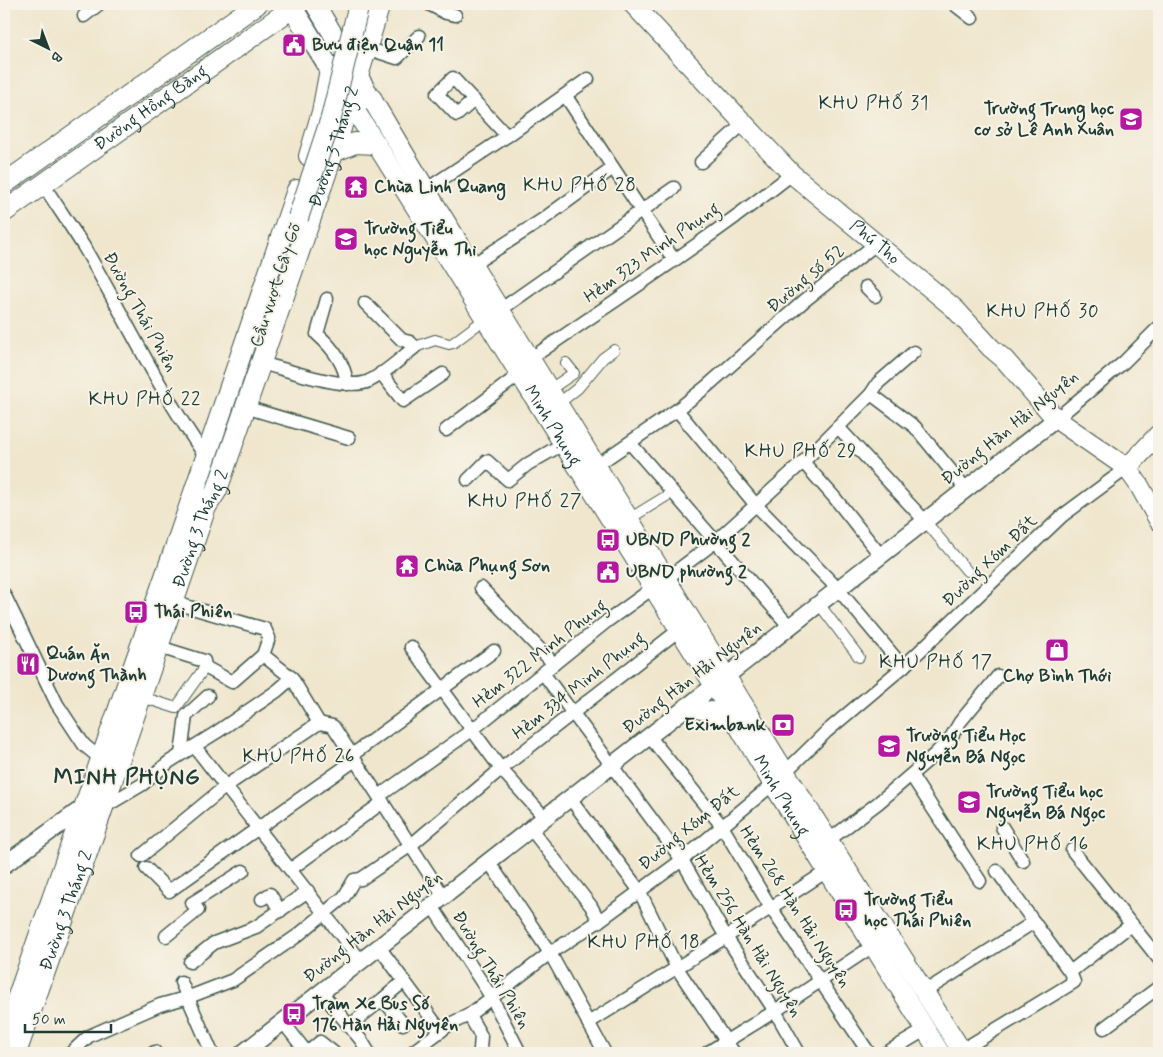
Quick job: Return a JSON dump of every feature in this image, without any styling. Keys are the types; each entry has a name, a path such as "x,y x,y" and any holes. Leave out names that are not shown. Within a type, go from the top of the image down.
{"main road":[{"name":"Đường Hồng Bàng","path":"4,172 234,4"},
{"path":"4,184 257,4"},
{"name":"Minh Phụng","path":"315,4 372,99 418,195 492,314 530,359 554,397 589,470 779,778 827,871 940,1053"},
{"name":"Cầu vượt Cây Gõ","path":"208,498 321,151 359,4"},
{"name":"Đường 3 Tháng 2","path":"4,1036 94,807 142,697 175,603 208,498 217,490 246,407 333,152 380,4"},
{"name":"Phú Thọ","path":"633,4 792,174 954,308 991,348 1004,359 1056,419 1127,468"},
{"name":"Đường Hồng Bàng","path":"4,212 233,57 289,5"},
{"path":"4,199 289,5"},
{"name":"Minh Phụng","path":"289,5 376,144 472,265 520,374 563,444 589,470 629,519 660,584 679,630 720,681 735,720 829,840 963,1052"},
{"name":"Đường 3 Tháng 2","path":"16,1053 94,807 101,759 305,169 323,105 330,69"},
{"path":"323,105 337,100 372,99"},
{"path":"333,152 355,143 376,144"},
{"path":"1159,434 1127,468 1159,521"},
{"path":"688,707 709,710 735,720"}],"street":[{"path":"84,16 99,4"},
{"path":"429,4 446,13 455,15"},
{"path":"954,4 972,18"},
{"path":"366,48 397,58 420,36"},
{"path":"418,195 588,79"},
{"path":"565,95 674,260"},
{"path":"474,100 507,136"},
{"path":"701,162 744,123"},
{"path":"472,265 542,220 613,168"},
{"name":"Hẻm 323 Minh Phụng","path":"530,359 752,205 792,174"},
{"name":"Đường Thái Phiên","path":"43,184 84,248 186,428 206,457"},
{"path":"261,363 332,382 347,384 369,382 415,346 435,340 449,344 453,343 674,188"},
{"name":"Đường số 52","path":"589,470 677,410 804,301 876,244"},
{"path":"327,299 317,334 331,346 346,372 347,384"},
{"path":"365,303 402,340 410,342 415,346"},
{"name":"Đường Hàn Hải Nguyên","path":"243,1053 1056,419 1124,362 1159,327"},
{"path":"554,397 578,388 603,358 614,350"},
{"name":"Hẻm 322 Minh Phụng","path":"291,869 472,730 606,622 715,542 803,462 871,394 878,383 914,352"},
{"path":"554,397 574,373 566,363"},
{"path":"381,373 403,400 443,374"},
{"path":"446,430 520,374"},
{"path":"871,394 915,427 966,490"},
{"path":"246,407 349,438"},
{"path":"677,410 755,504 838,589 903,667"},
{"path":"838,427 967,571"},
{"path":"630,443 790,626"},
{"path":"468,480 487,461 508,480 528,464 563,444"},
{"path":"803,462 834,497 881,556"},
{"name":"Đường Xóm Đất","path":"411,1053 450,1024 469,1016 550,953 599,921 682,860 779,778 826,732 903,667 1062,516 1127,468"},
{"path":"629,519 673,492"},
{"name":"Hẻm 256 Hàn Hải Nguyên","path":"481,588 548,669 572,713 682,860 726,937 775,1011 799,1053"},
{"path":"4,594 57,704 84,745 101,759"},
{"path":"175,603 265,629 269,638 262,655 232,682 205,667"},
{"path":"819,604 859,656"},
{"name":"Hẻm 334 Minh Phụng","path":"71,1053 89,1036 160,1005 189,997 233,980 297,936 344,897 354,880 361,879 411,845 501,769 679,630"},
{"path":"142,697 176,708 205,667 204,661 159,647"},
{"path":"411,647 501,769 544,818"},
{"path":"319,723 226,786 144,862 168,891 260,829 494,651"},
{"name":"Đường Thái Phiên","path":"262,655 292,678 319,723 333,726 354,757 411,845 438,901 520,1053"},
{"path":"829,840 878,804 950,739 960,722 998,676"},
{"path":"4,865 94,807 143,784 168,762 195,747 277,691 292,678"},
{"path":"181,754 186,716 208,696"},
{"name":"Hẻm 268 Hàn Hải Nguyên","path":"649,736 722,826 771,908 869,1053"},
{"path":"195,747 362,961"},
{"path":"911,775 980,881"},
{"path":"570,798 639,890 677,968 734,1053"},
{"path":"1002,826 1023,861"},
{"path":"531,829 591,906 599,921"},
{"path":"1072,850 1159,959"},
{"path":"489,862 550,953 606,1053"},
{"path":"166,936 198,910 192,903 243,871"},
{"path":"588,1023 827,871"},
{"path":"997,871 1072,977"},
{"path":"190,962 214,944 256,927 308,891"},
{"path":"262,899 270,894 280,911"},
{"path":"924,992 1034,922"},
{"path":"963,1052 1072,977 1132,924"},
{"path":"707,1053 775,1011 873,946"},
{"path":"380,947 441,1031"},
{"path":"349,1026 404,981"},
{"path":"182,982 212,1053"},
{"path":"1104,1028 1159,986"},
{"path":"321,992 369,1053"},
{"path":"383,999 403,1024"},
{"path":"469,1016 481,1036 480,1049 483,1053"},
{"path":"283,1022 307,1053 320,1042 334,1053"},
{"path":"886,1053 925,1030"}],"place":[{"name":"Bưu điện Quận 11","path":"294,45"},
{"name":"Trường Trung học cơ sở Lê Anh Xuân","path":"1131,119"},
{"name":"Chùa Linh Quang","path":"356,187"},
{"name":"Trường Tiểu học Nguyễn Thi","path":"346,239"},
{"name":"UBND Phường 2","path":"608,540"},
{"name":"Chùa Phụng Sơn","path":"407,566"},
{"name":"UBND phường 2","path":"608,572"},
{"name":"Thái Phiên","path":"136,612"},
{"name":"Chợ Bình Thới","path":"1057,650"},
{"name":"Quán Ăn Dương Thành","path":"28,664"},
{"name":"Eximbank","path":"783,725"},
{"name":"Trường Tiểu Học Nguyễn Bá Ngọc","path":"889,746"},
{"name":"Trường Tiểu học Nguyễn Bá Ngọc","path":"969,802"},
{"name":"Trường Tiểu học Thái Phiên","path":"846,910"},
{"name":"Trạm Xe Bus Số 176 Hàn Hải Nguyên","path":"294,1014"}],"district":[{"name":"KHU PHỐ 31","path":"874,103"},
{"name":"KHU PHỐ 28","path":"580,185"},
{"name":"KHU PHỐ 30","path":"1043,311"},
{"name":"KHU PHỐ 22","path":"145,399"},
{"name":"KHU PHỐ 29","path":"801,451"},
{"name":"KHU PHỐ 27","path":"525,501"},
{"name":"KHU PHỐ 17","path":"936,662"},
{"name":"KHU PHỐ 26","path":"299,756"},
{"name":"MINH PHỤNG","path":"127,778"},
{"name":"KHU PHỐ 16","path":"1033,844"},
{"name":"KHU PHỐ 18","path":"644,942"}]}
